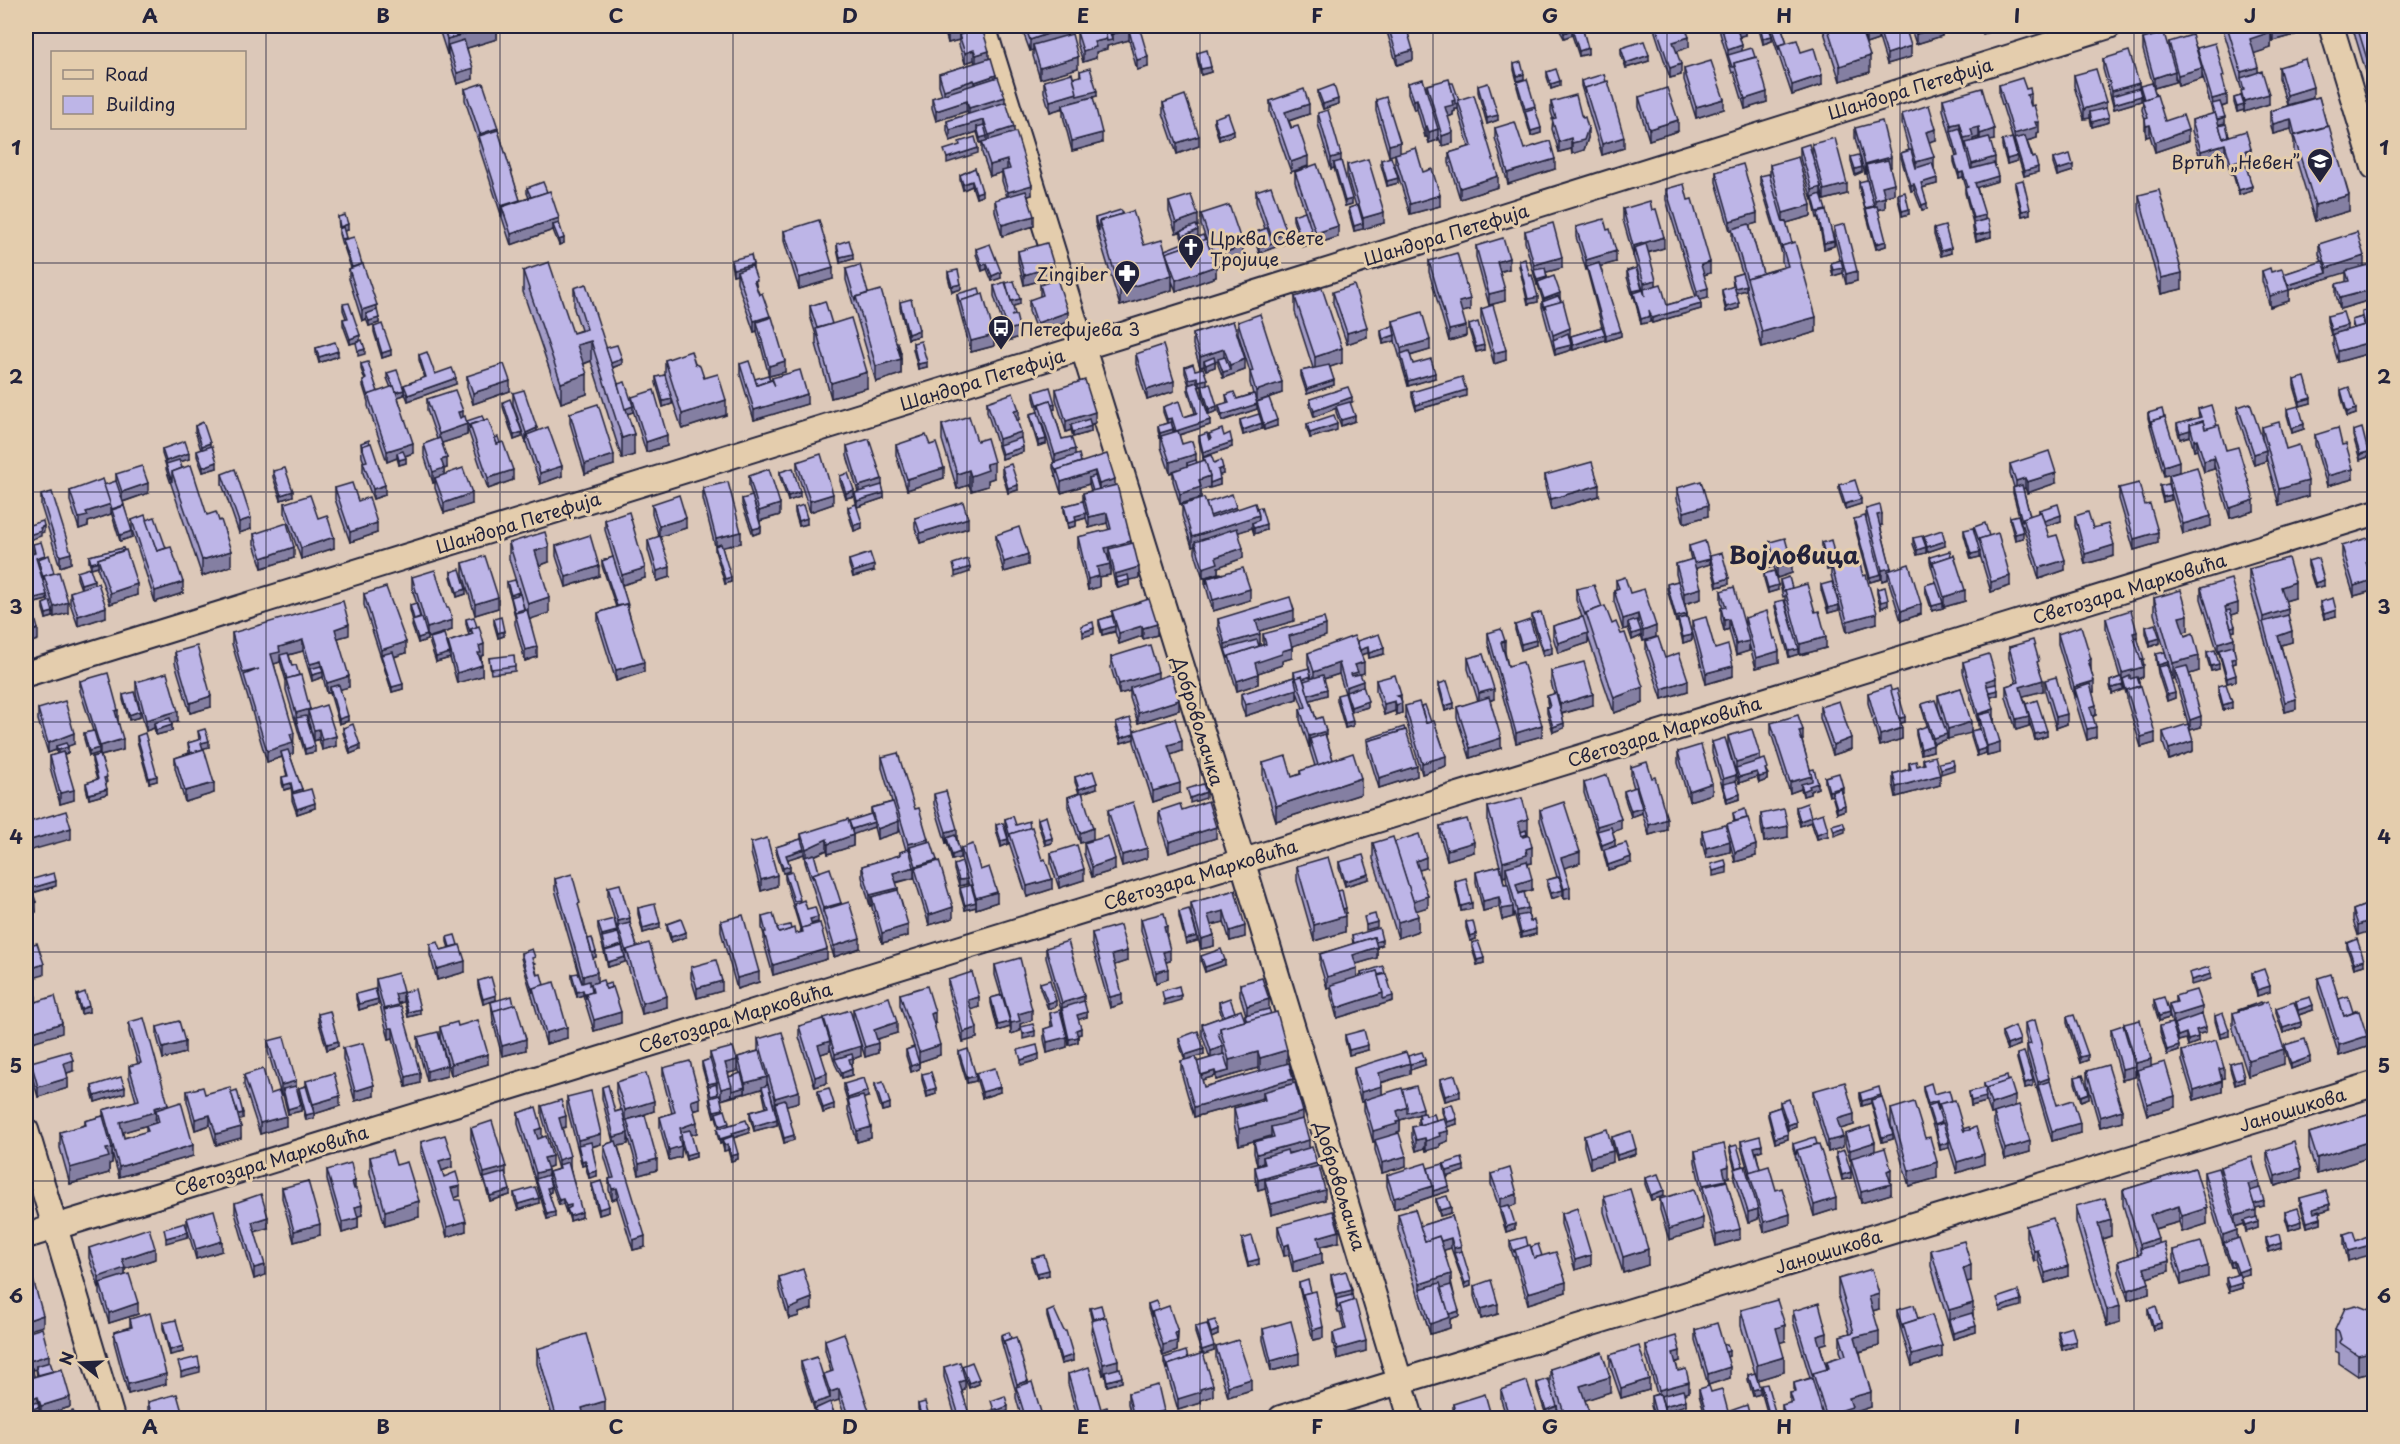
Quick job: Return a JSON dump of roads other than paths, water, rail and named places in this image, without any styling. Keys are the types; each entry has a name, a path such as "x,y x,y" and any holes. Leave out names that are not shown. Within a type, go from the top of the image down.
{"street":[{"name":"Добровољачка","path":"982,26 1242,860 1411,1419"},
{"name":"Шандора Петефија","path":"26,674 1083,348 2109,26"},
{"path":"2331,26 2374,167"},
{"name":"Светозара Марковића","path":"26,1236 2374,513"},
{"name":"Јаношикова","path":"1281,1419 2374,1084"},
{"path":"26,1131 112,1419"}],"place":[{"name":"Вртић „Невен”","path":"2320,184"},
{"name":"Црква Свете Тројице","path":"1191,270"},
{"name":"Zingiber","path":"1127,296"},
{"name":"Петефијева 3","path":"1001,351"}],"district":[{"name":"Војловица","path":"1794,554"}]}
